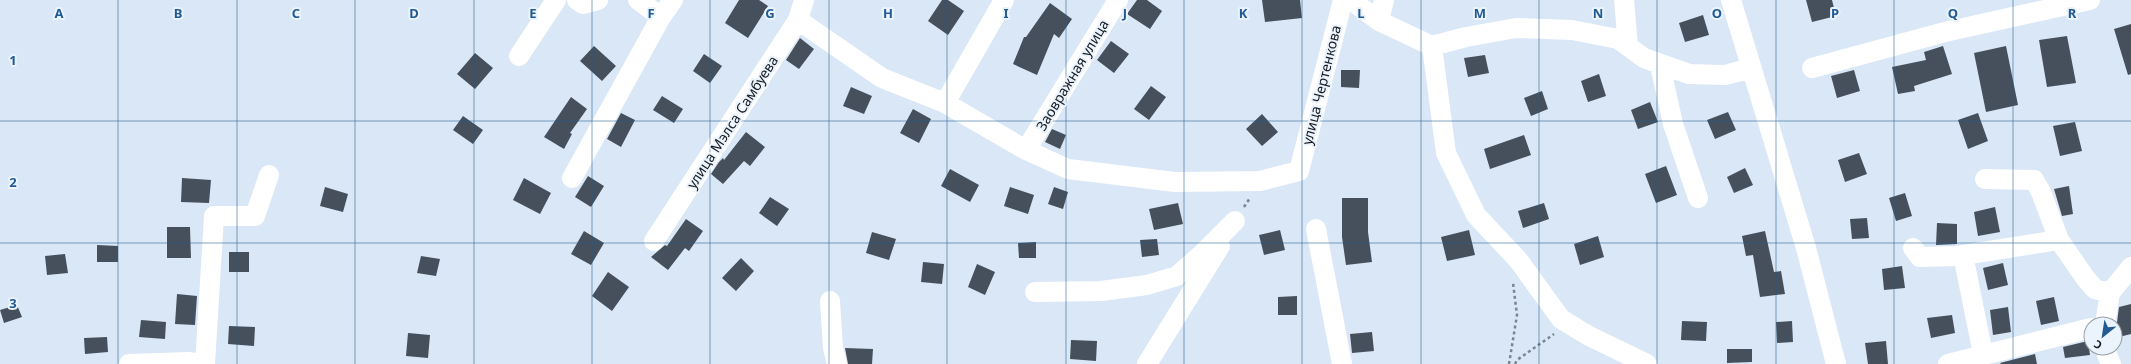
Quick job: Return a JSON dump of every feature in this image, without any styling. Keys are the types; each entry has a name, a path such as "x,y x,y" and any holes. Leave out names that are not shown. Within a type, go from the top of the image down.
{"street":[{"path":"519,56 556,0"},
{"path":"577,0 582,4 598,0"},
{"path":"638,0 661,17"},
{"path":"572,178 661,17 673,0"},
{"name":"улица Мэлса Самбуева","path":"654,241 798,20 804,0"},
{"path":"945,103 1004,0"},
{"name":"Заовражная улица","path":"1026,150 1118,0"},
{"name":"улица Чертенкова","path":"1260,181 1299,171 1343,0"},
{"path":"1352,0 1380,21 1432,46 1466,37 1516,28 1572,30 1618,39 1644,58 1660,65 1689,74 1725,75 1752,68"},
{"path":"1380,21 1384,0"},
{"path":"1624,0 1628,46"},
{"path":"1731,0 1806,248 1836,364"},
{"path":"1812,68 1945,32 2090,0"},
{"path":"798,20 882,78 945,103 1026,150 1068,168 1175,182 1260,181"},
{"path":"1432,46 1446,153 1476,215 1520,261 1561,319 1589,336 1647,364"},
{"path":"1660,65 1673,124 1698,198"},
{"path":"129,364 188,362 204,364 214,216 255,216 269,175"},
{"path":"1985,178 2034,180 2041,192 2059,240 2086,279 2095,289 2110,294"},
{"path":"1035,292 1101,291 1146,285 1177,276 1202,254 1235,221"},
{"path":"1147,364 1235,221"},
{"path":"1316,229 1342,364"},
{"path":"1913,248 1920,257 1964,255 2059,240"},
{"path":"1964,255 1982,354"},
{"path":"2106,316 2110,294 2131,267"},
{"path":"830,301 833,348 837,364"},
{"path":"1948,364 1982,354 2083,330"}],"path":[{"path":"1235,221 1260,181"},
{"path":"1509,364 1517,314 1512,279"},
{"path":"1515,364 1517,360 1569,324"}],"building":[{"path":"739,0 759,0 768,6 748,38 725,23"},
{"path":"942,0 948,0 964,11 948,35 928,21"},
{"path":"1137,0 1147,0 1162,11 1150,29 1127,14"},
{"path":"1262,0 1300,0 1302,18 1265,22"},
{"path":"1806,0 1832,0 1836,16 1812,22"},
{"path":"1050,3 1072,19 1059,38 1054,34 1037,75 1013,64 1024,37 1026,37"},
{"path":"1703,15 1709,35 1685,42 1679,23"},
{"path":"2131,24 2131,74 2128,75 2114,29"},
{"path":"2067,36 2076,83 2047,87 2039,40"},
{"path":"800,38 814,49 799,69 786,60"},
{"path":"1111,41 1129,54 1114,73 1097,60"},
{"path":"594,46 616,66 602,81 580,61"},
{"path":"1943,46 1952,74 1914,86 1915,91 1898,94 1892,67 1926,60 1924,52"},
{"path":"2006,46 2018,105 1986,112 1974,53"},
{"path":"475,53 493,68 475,89 457,74"},
{"path":"704,54 722,66 710,83 693,71"},
{"path":"1485,55 1489,73 1468,77 1464,58"},
{"path":"1341,70 1360,70 1359,88 1341,87"},
{"path":"1854,70 1860,91 1837,98 1831,76"},
{"path":"1599,74 1606,96 1588,102 1581,81"},
{"path":"1151,86 1166,97 1149,120 1134,109"},
{"path":"851,87 872,96 864,114 843,106"},
{"path":"1542,91 1548,109 1531,116 1524,98"},
{"path":"662,96 683,109 674,123 653,110"},
{"path":"571,97 587,109 570,133 572,134 564,149 544,137"},
{"path":"1650,102 1658,122 1638,129 1631,110"},
{"path":"913,109 931,119 919,143 900,133"},
{"path":"1728,112 1736,130 1715,139 1707,120"},
{"path":"621,113 635,120 621,147 607,139"},
{"path":"1978,113 1988,141 1968,149 1958,120"},
{"path":"1262,114 1278,132 1262,146 1246,129"},
{"path":"463,116 483,130 473,144 453,130"},
{"path":"2075,122 2082,151 2060,156 2053,126"},
{"path":"1052,129 1066,135 1060,149 1045,142"},
{"path":"746,132 765,147 750,166 744,161 723,184 711,174 719,162 723,158 724,160"},
{"path":"1524,135 1531,155 1490,169 1484,149"},
{"path":"1859,153 1867,174 1845,182 1838,160"},
{"path":"1666,166 1677,195 1656,203 1645,174"},
{"path":"1745,168 1753,185 1734,193 1727,177"},
{"path":"950,169 979,185 970,202 941,186"},
{"path":"588,176 604,186 591,207 575,197"},
{"path":"182,178 211,180 209,203 181,202"},
{"path":"524,178 551,193 540,214 513,200"},
{"path":"2069,186 2073,214 2062,216 2054,189"},
{"path":"325,187 348,194 343,212 320,206"},
{"path":"1010,187 1034,195 1028,214 1004,206"},
{"path":"1054,187 1068,192 1063,209 1048,204"},
{"path":"1905,193 1912,216 1896,221 1889,198"},
{"path":"770,197 789,209 777,226 759,213"},
{"path":"1342,198 1368,198 1368,232 1372,262 1346,265 1342,237"},
{"path":"1178,203 1183,224 1154,230 1149,209"},
{"path":"1544,203 1549,219 1523,228 1518,211"},
{"path":"1995,207 2000,232 1978,236 1974,212"},
{"path":"1867,218 1869,238 1852,239 1850,219"},
{"path":"686,219 703,231 689,251 685,248 668,270 651,257 665,245 667,246"},
{"path":"1937,223 1957,224 1957,244 1936,245"},
{"path":"167,227 190,227 191,258 167,258"},
{"path":"1280,230 1285,250 1264,255 1259,235"},
{"path":"1469,230 1475,255 1447,261 1441,237"},
{"path":"584,231 604,243 591,265 571,254"},
{"path":"1765,231 1774,272 1781,271 1785,294 1760,297 1753,255 1746,256 1742,236"},
{"path":"872,232 896,239 889,260 866,253"},
{"path":"1598,236 1604,257 1580,265 1574,244"},
{"path":"1157,239 1159,255 1142,257 1140,240"},
{"path":"1036,242 1036,258 1019,258 1018,243"},
{"path":"97,245 118,246 118,262 97,262"},
{"path":"229,252 249,252 249,272 229,272"},
{"path":"65,254 68,273 47,275 45,256"},
{"path":"421,256 440,259 436,276 417,273"},
{"path":"741,258 754,271 736,291 722,278"},
{"path":"923,262 944,264 942,284 921,282"},
{"path":"2003,263 2008,285 1988,290 1983,268"},
{"path":"977,264 995,272 985,295 968,287"},
{"path":"1902,266 1905,288 1884,290 1882,269"},
{"path":"608,272 629,287 612,311 592,296"},
{"path":"177,294 197,296 195,325 175,324"},
{"path":"1297,296 1297,315 1278,315 1278,297"},
{"path":"2054,297 2059,321 2041,325 2036,301"},
{"path":"2131,304 2131,334 2123,336 2123,316 2118,316 2119,307"},
{"path":"17,305 22,317 4,323 0,310"},
{"path":"2008,307 2011,332 1993,335 1990,310"},
{"path":"1952,315 1955,333 1931,338 1927,318"},
{"path":"141,320 166,322 165,339 139,337"},
{"path":"1682,321 1707,322 1706,341 1681,340"},
{"path":"1792,321 1793,342 1777,343 1776,322"},
{"path":"229,326 255,327 254,346 228,344"},
{"path":"1372,332 1374,351 1352,353 1350,334"},
{"path":"408,333 430,335 428,358 406,356"},
{"path":"107,337 108,352 85,354 84,338"},
{"path":"1071,340 1097,341 1096,361 1070,359"},
{"path":"1886,341 1888,364 1868,364 1865,343"},
{"path":"2083,342 2083,356 2065,358 2063,347"},
{"path":"845,348 873,349 872,364 848,364"},
{"path":"1727,349 1752,349 1752,362 1727,363"},
{"path":"2035,354 2037,364 2000,363"}]}
